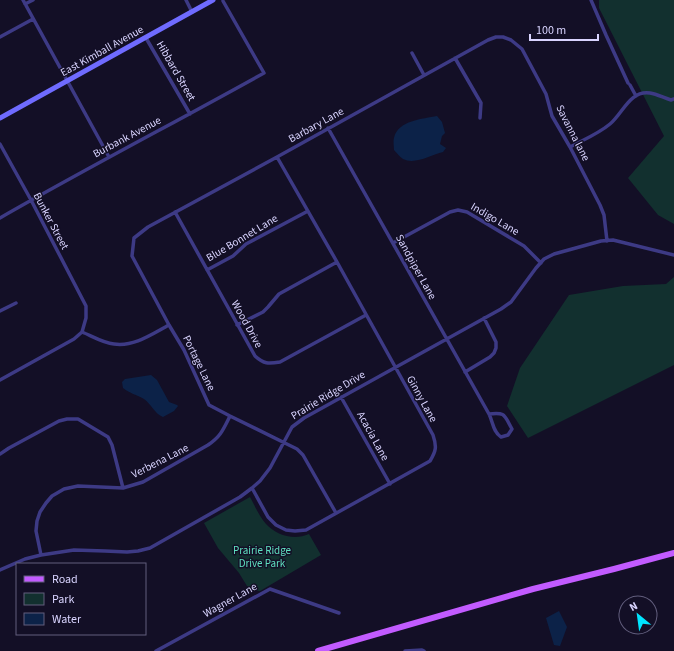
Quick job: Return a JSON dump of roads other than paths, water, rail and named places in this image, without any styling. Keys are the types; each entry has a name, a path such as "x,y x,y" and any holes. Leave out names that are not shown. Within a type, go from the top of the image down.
{"main road":[{"path":"318,651 533,589 674,553"}],"street":[{"path":"23,0 109,157"},
{"path":"26,4 33,0"},
{"path":"186,0 192,12"},
{"name":"East Kimball Avenue","path":"0,118 213,0"},
{"path":"591,0 629,84 636,96"},
{"name":"Burbank Avenue","path":"0,218 264,73 224,1"},
{"path":"0,37 33,19"},
{"name":"Barbary Lane","path":"134,238 148,227 488,40 503,37 511,40"},
{"name":"Hibbard Street","path":"146,38 190,114"},
{"name":"Savanna lane","path":"511,40 522,50 546,94 552,116 600,205 604,215 607,241"},
{"path":"412,53 424,75"},
{"path":"455,58 481,103 480,118"},
{"path":"570,147 610,124 618,117 629,101 636,96 649,93 674,100"},
{"name":"Sandpiper Lane","path":"328,128 489,414 491,423 498,435 501,437 508,435 511,432 512,429 504,415 501,413 489,414"},
{"name":"Bunker Street","path":"0,144 86,306 86,318 82,332"},
{"name":"Ginny Lane","path":"252,488 268,517 276,525 286,530 306,530 430,461 435,451 433,435 277,157"},
{"name":"Blue Bonnet Lane","path":"207,270 234,256 246,244 308,210"},
{"name":"Indigo Lane","path":"393,243 450,212 458,210 467,212 524,246 541,263"},
{"name":"Wood Drive","path":"175,212 237,325 255,356 262,362 270,364 280,362 366,315"},
{"name":"Portage Lane","path":"134,238 132,256 184,350 209,405 297,449 303,455 336,513"},
{"name":"Prairie Ridge Drive","path":"0,570 25,559 74,550 138,552 150,548 240,497 260,481 270,468 292,427 304,418 341,397 501,309 511,302 536,268 544,260 554,254 601,241 613,240 674,254"},
{"path":"237,325 263,312 279,294 337,262"},
{"path":"0,311 16,303"},
{"path":"465,372 490,357 496,348 496,342 484,318"},
{"path":"0,380 74,339 82,332 114,344 128,344 144,340 169,325"},
{"name":"Acacia Lane","path":"341,397 390,484"},
{"name":"Verbena Lane","path":"41,555 36,531 37,521 40,512 52,496 64,489 78,486 123,488 143,482 216,439 222,432 230,416"},
{"path":"0,454 59,421 78,419 108,437 112,445 123,488"},
{"name":"Wagner Lane","path":"156,651 270,589 339,613"},
{"path":"405,651 424,651"}],"water":[{"path":"437,116 442,122 445,133 442,136 440,144 446,148 443,152 423,159 408,161 403,159 394,150 394,139 396,132 400,127 412,121"},
{"path":"151,375 157,380 169,402 178,406 174,411 163,417 158,414 144,399 123,388 122,382 125,379"},
{"path":"559,611 567,627 560,646 554,645 546,618"}],"park label":[{"name":"Prairie Ridge Drive Park","path":"262,556"}]}
